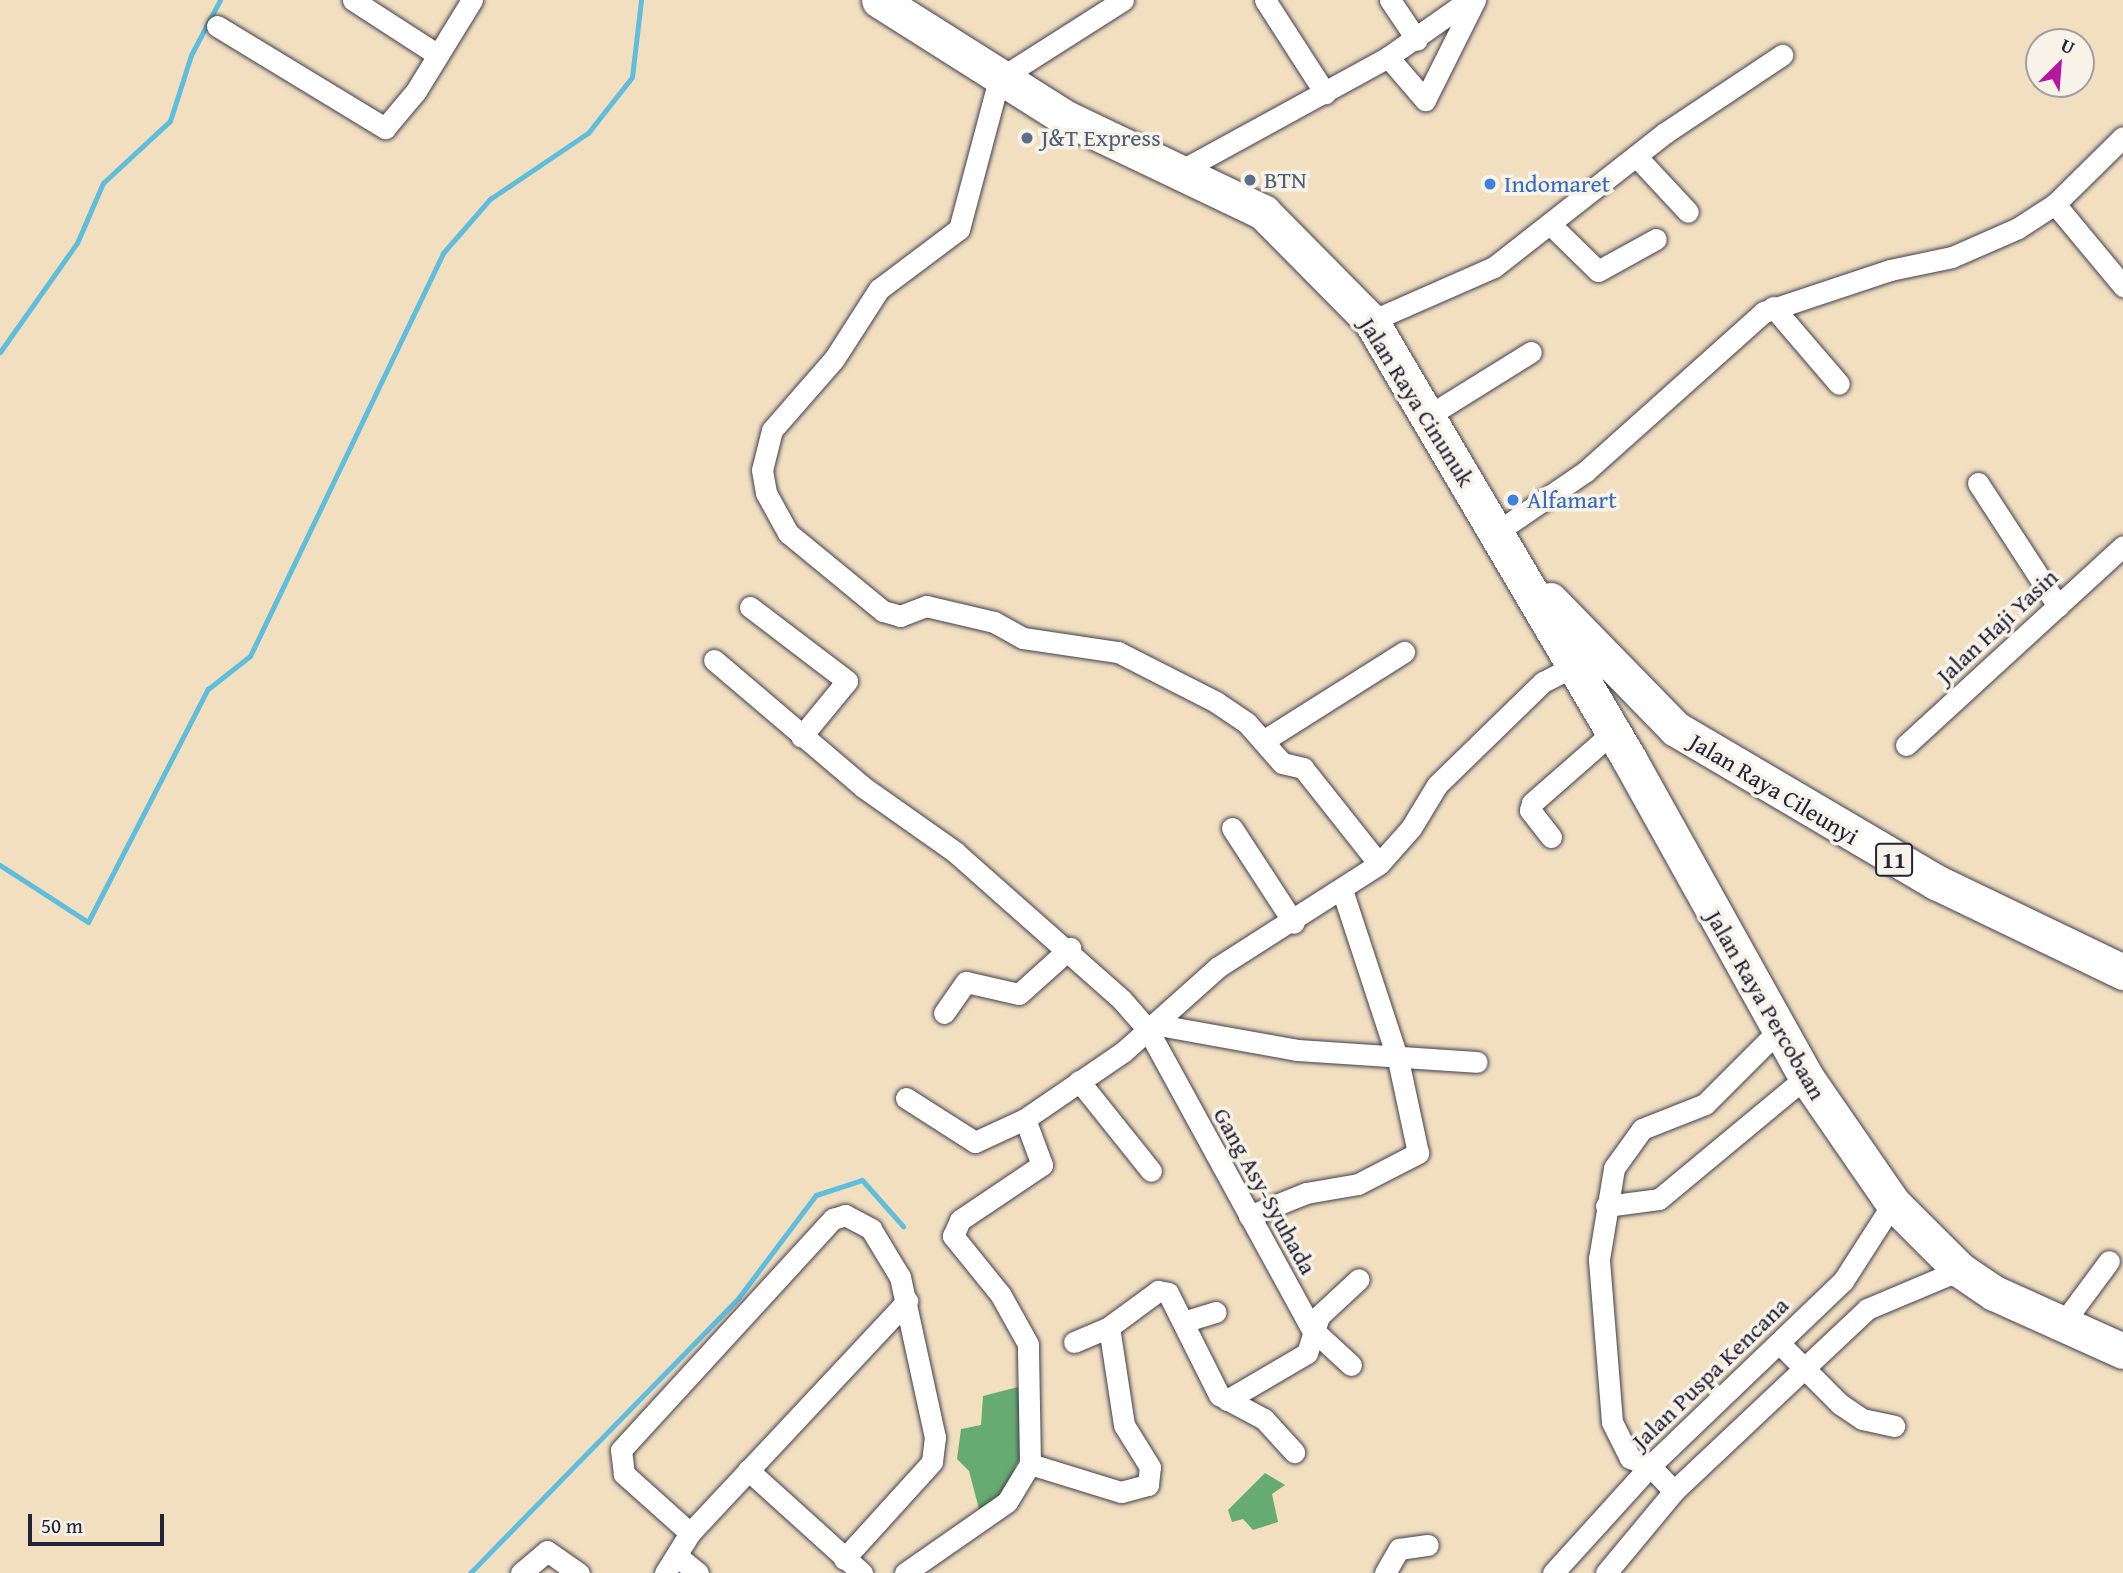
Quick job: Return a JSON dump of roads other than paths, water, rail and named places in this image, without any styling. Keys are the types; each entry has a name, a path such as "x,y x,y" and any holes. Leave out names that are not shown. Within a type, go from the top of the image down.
{"highway":[{"name":"Jalan Raya Cinunuk","path":"879,0 999,79 1064,117 1182,170 1263,212 1371,321 1505,545"},
{"name":"Jalan Raya Percobaan","path":"1505,545 1571,668 1621,746 1806,1077 1893,1203 1960,1270 2060,1327 2123,1351"},
{"name":"Jalan Raya Cileunyi","path":"1505,545 1604,661 1676,729 1887,856 2012,923 2123,972"},
{"path":"1621,746 1676,729"}],"street":[{"path":"353,0 438,55"},
{"path":"217,26 380,129 389,126 472,0"},
{"path":"1123,0 999,79 959,229 879,289 834,359 772,430 761,470 766,494 788,533 869,604 900,615 926,606 994,622 1023,638 1118,652 1216,702 1263,741 1282,763 1303,768 1379,864"},
{"path":"1265,0 1325,93"},
{"path":"1390,0 1417,40"},
{"path":"1182,170 1417,40 1469,0"},
{"path":"1388,57 1425,100 1475,0"},
{"path":"1371,321 1494,267 1552,226 1636,156 1782,55"},
{"path":"1505,545 1773,307 1952,257 2055,204 2123,137"},
{"path":"1636,156 1688,212"},
{"path":"2055,204 2123,286"},
{"path":"1552,226 1598,271 1656,239"},
{"path":"1773,307 1839,384"},
{"path":"1427,416 1531,352"},
{"path":"1978,483 2057,606"},
{"name":"Jalan Haji Yasin","path":"1906,745 2123,546"},
{"path":"750,607 847,681 801,737"},
{"path":"1263,741 1404,652"},
{"path":"714,660 801,737 1070,948 1151,1027 1183,1034 1398,1060 1477,1062"},
{"path":"906,1098 975,1142 1024,1119 1151,1027 1218,967 1294,923 1379,864 1411,828 1437,785 1544,682 1571,668"},
{"path":"1550,837 1530,810 1532,803 1621,746"},
{"path":"1232,828 1294,923"},
{"path":"1249,1216 1306,1193 1358,1184 1416,1154 1398,1060 1342,890"},
{"path":"944,1013 966,982 1019,994 1070,948"},
{"name":"Gang Asy-Syuhada","path":"1151,1027 1311,1329 1351,1365"},
{"path":"1674,1491 1650,1466 1630,1458 1612,1422 1600,1259 1606,1206 1614,1168 1642,1129 1705,1104 1779,1030"},
{"path":"1606,1206 1658,1199 1806,1077"},
{"path":"1079,1081 1151,1171"},
{"path":"905,1573 1007,1502 1030,1464 1028,1344 1000,1294 954,1236 960,1220 1042,1165 1024,1119"},
{"name":"Jalan Puspa Kencana","path":"1553,1573 1650,1466 1843,1281 1893,1203"},
{"path":"690,1533 620,1468 621,1450 833,1219 845,1215 871,1229 891,1255 907,1301 935,1437 933,1462 844,1559"},
{"path":"2060,1327 2109,1261"},
{"path":"1606,1573 1674,1491 1804,1368 1886,1297 1960,1270"},
{"path":"1227,1400 1307,1353 1311,1329 1359,1279"},
{"path":"1074,1342 1109,1327 1158,1291 1168,1293 1219,1395 1264,1419 1294,1452"},
{"path":"698,1573 671,1564 690,1533 907,1301"},
{"path":"1183,1322 1215,1312"},
{"path":"1030,1464 1127,1493 1152,1479 1124,1425 1109,1327"},
{"path":"1779,1343 1862,1419 1894,1426"},
{"path":"748,1471 862,1573"},
{"path":"1385,1573 1399,1549 1428,1545"},
{"path":"521,1573 547,1551 579,1573"}],"waterway":[{"path":"0,352 77,243 103,183 170,121 191,55 220,0"},
{"path":"0,865 88,922 208,689 250,656 443,253 490,199 588,133 632,77 641,0"},
{"path":"470,1573 739,1297 816,1195 862,1180 903,1226"}],"place":[{"name":"J&T Express","path":"1027,138"},
{"name":"BTN","path":"1250,180"},
{"name":"Indomaret","path":"1490,184"},
{"name":"Alfamart","path":"1513,500"}]}
